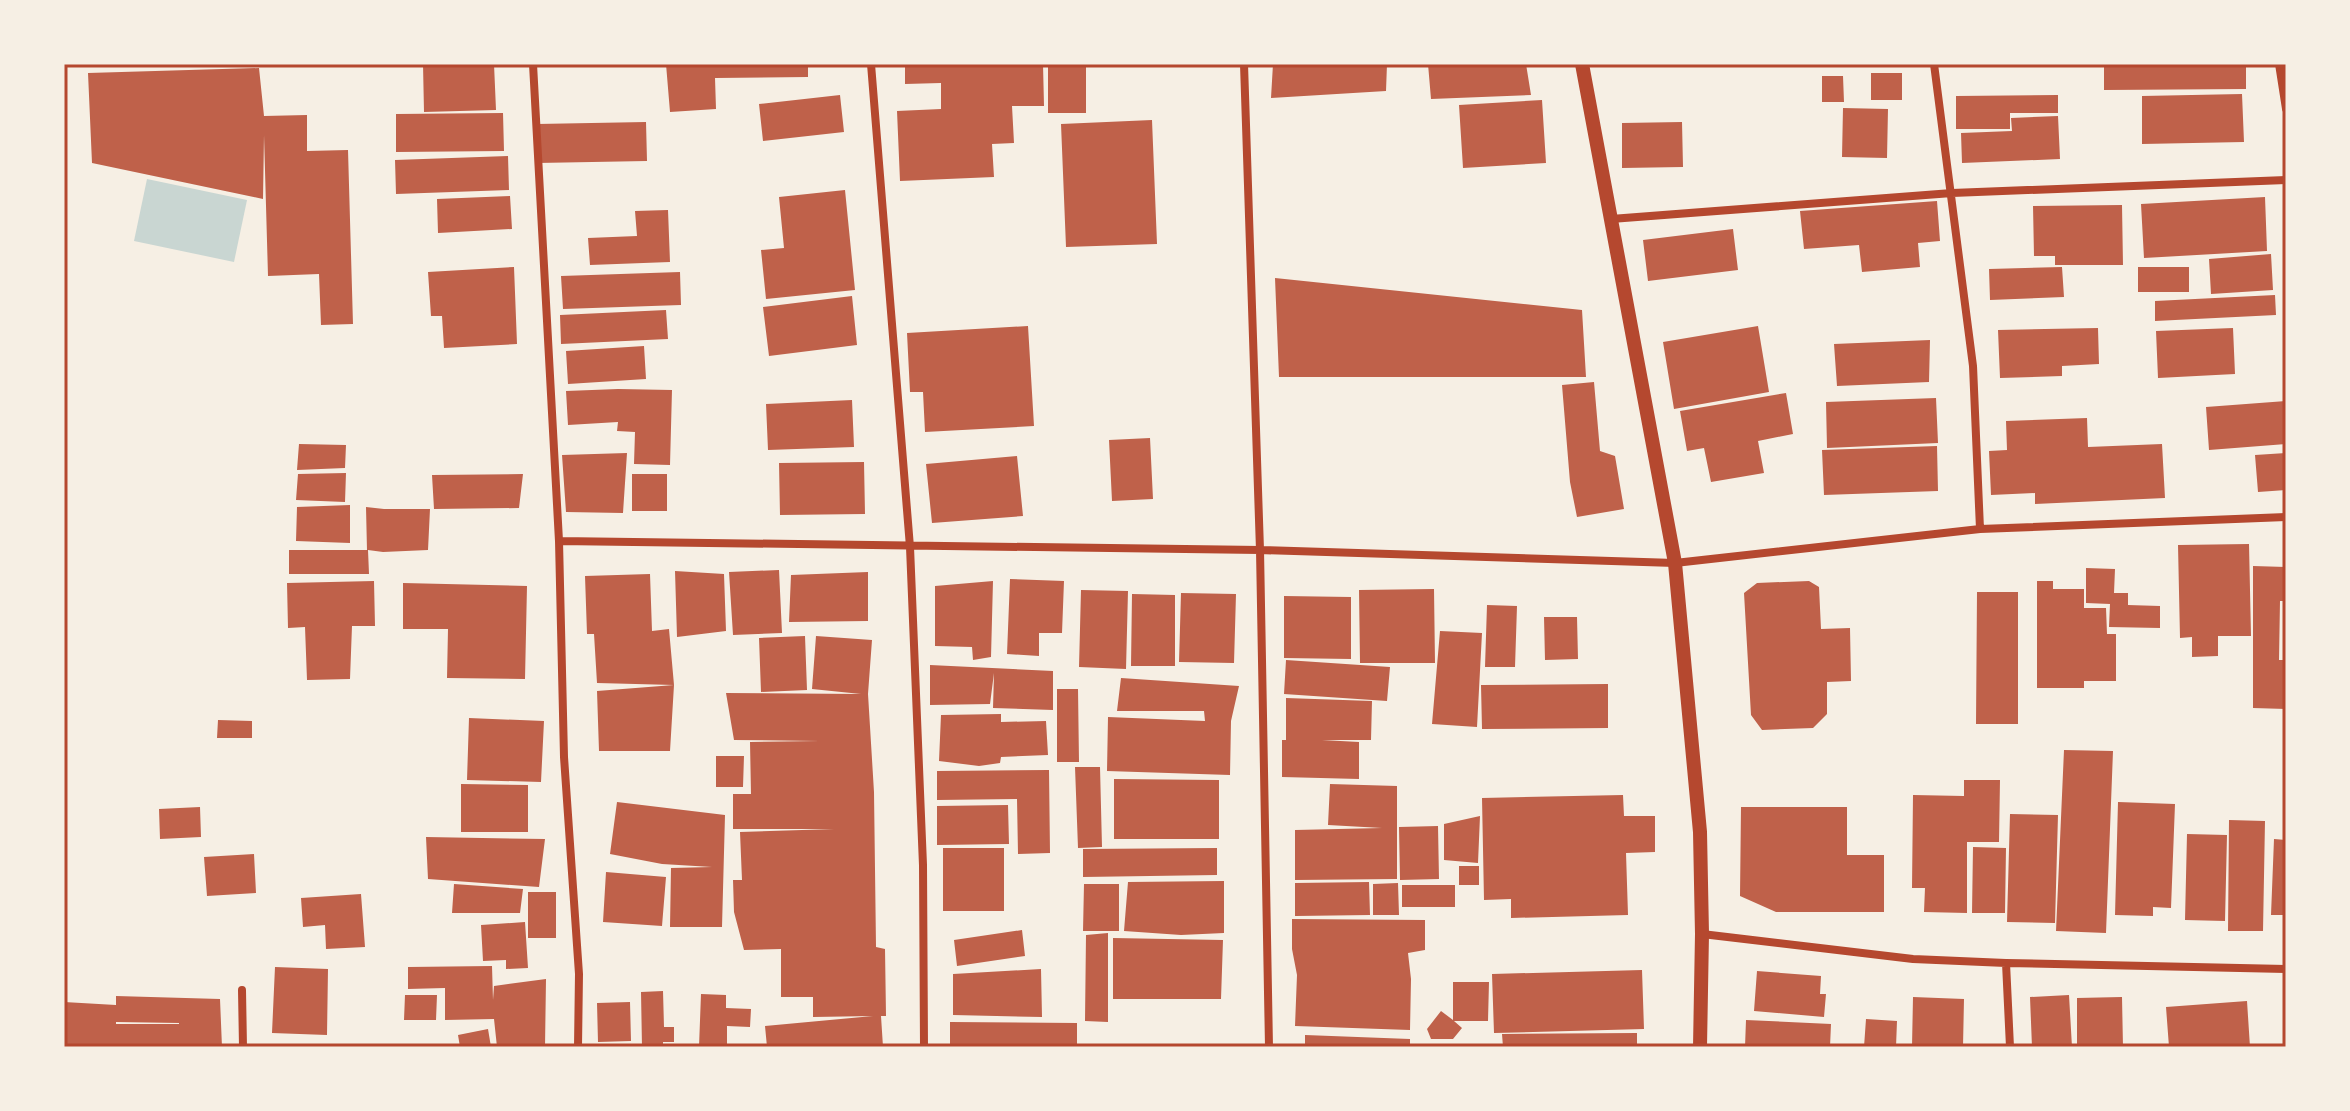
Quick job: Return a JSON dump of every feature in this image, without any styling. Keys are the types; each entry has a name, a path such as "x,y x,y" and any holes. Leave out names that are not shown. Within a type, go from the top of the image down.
{"street":[{"path":"533,64 559,541 564,757 579,974 578,1047"},
{"path":"871,64 910,547 923,865 924,1047"},
{"path":"1244,64 1260,550 1269,1047"},
{"path":"1582,64 1675,563 1700,832 1700,1047"},
{"path":"1934,64 1973,366 1980,529"},
{"path":"2279,64 2286,109"},
{"path":"1611,219 1952,193 2286,180"},
{"path":"559,541 1260,550 1675,563 1980,529 2286,517"},
{"path":"1702,934 1913,959 2286,969"},
{"path":"2006,963 2010,1047"},
{"path":"242,990 243,1047"}],"shaded area":[{"path":"147,179 247,200 234,262 134,241"}],"building":[{"path":"423,64 494,64 496,110 424,112"},
{"path":"666,64 808,64 808,77 715,78 716,109 670,112"},
{"path":"905,64 1043,64 1044,106 1012,106 1014,143 992,144 994,177 900,181 897,111 941,109 941,83 905,84"},
{"path":"1048,64 1086,64 1086,113 1048,113"},
{"path":"1273,64 1387,64 1386,91 1271,98"},
{"path":"1428,64 1526,64 1531,95 1431,99"},
{"path":"2104,64 2246,64 2246,89 2104,90"},
{"path":"259,68 264,116 307,115 307,151 348,150 353,324 321,325 319,274 268,276 264,135 263,199 92,163 88,73"},
{"path":"1871,73 1902,73 1902,100 1871,100"},
{"path":"1822,76 1843,76 1844,102 1822,102"},
{"path":"2242,94 2244,142 2142,144 2142,96"},
{"path":"840,95 844,132 763,141 759,104"},
{"path":"2058,95 2058,113 2010,113 2010,129 1956,129 1956,96"},
{"path":"1542,100 1546,163 1463,168 1459,105"},
{"path":"1843,108 1888,109 1887,158 1842,157"},
{"path":"503,113 504,151 396,152 396,114"},
{"path":"2058,116 2060,159 1962,163 1961,133 2012,131 2011,118"},
{"path":"1152,120 1157,244 1066,247 1061,124"},
{"path":"646,122 647,161 537,163 537,124"},
{"path":"1682,122 1683,167 1622,168 1622,123"},
{"path":"508,156 509,190 396,194 395,160"},
{"path":"845,190 855,290 766,299 761,250 784,248 779,197"},
{"path":"510,196 512,229 438,233 437,199"},
{"path":"2265,197 2267,251 2144,258 2141,204"},
{"path":"1937,201 1940,241 1918,243 1920,267 1862,272 1859,245 1804,249 1800,211"},
{"path":"2122,205 2123,265 2055,265 2055,256 2034,256 2033,206"},
{"path":"668,210 670,262 590,265 588,238 637,236 635,211"},
{"path":"1733,229 1738,270 1648,281 1643,240"},
{"path":"2271,254 2273,290 2211,294 2209,259"},
{"path":"514,267 517,344 444,348 442,316 431,316 428,272"},
{"path":"2062,267 2064,297 1990,300 1989,269"},
{"path":"2138,267 2189,267 2189,292 2138,292"},
{"path":"680,272 681,305 563,309 561,276"},
{"path":"1275,278 1582,310 1586,377 1279,377"},
{"path":"2275,295 2276,315 2155,321 2155,301"},
{"path":"852,296 857,345 769,356 763,307"},
{"path":"666,310 668,339 561,344 560,315"},
{"path":"1028,326 1034,426 925,432 923,392 910,392 907,333"},
{"path":"1758,326 1769,392 1674,409 1663,342"},
{"path":"2098,328 2099,364 2062,366 2062,376 2000,378 1998,330"},
{"path":"2233,328 2235,374 2158,378 2156,331"},
{"path":"1930,340 1929,382 1837,386 1834,344"},
{"path":"644,346 646,379 568,384 566,351"},
{"path":"1594,382 1600,451 1615,456 1624,509 1577,517 1570,482 1562,385"},
{"path":"672,390 670,465 634,464 635,432 617,431 618,422 568,425 566,391"},
{"path":"1786,393 1793,434 1758,441 1764,473 1711,482 1704,448 1687,451 1680,411"},
{"path":"1936,398 1938,443 1827,448 1826,402"},
{"path":"852,400 854,447 768,450 766,404"},
{"path":"2286,401 2286,444 2209,450 2206,407"},
{"path":"2087,418 2088,447 2162,444 2165,498 2035,504 2035,493 1991,495 1989,451 2007,450 2006,421"},
{"path":"1150,438 1153,499 1112,501 1109,440"},
{"path":"299,444 346,445 345,468 297,470"},
{"path":"1937,446 1938,491 1824,495 1822,450"},
{"path":"627,453 623,513 566,512 562,455"},
{"path":"2286,453 2286,490 2258,492 2255,455"},
{"path":"1017,456 1023,516 932,523 926,464"},
{"path":"864,462 865,514 780,515 779,463"},
{"path":"346,473 345,502 296,500 298,474"},
{"path":"523,474 519,508 434,509 432,475"},
{"path":"632,474 667,474 667,511 632,511"},
{"path":"350,505 350,543 296,541 297,507"},
{"path":"366,507 430,509 428,550 368,550 369,574 289,574 289,550 367,550"},
{"path":"2249,544 2251,636 2218,636 2218,656 2192,657 2192,637 2180,638 2178,545"},
{"path":"2253,566 2286,567 2286,601 2280,601 2279,660 2286,660 2286,709 2253,708"},
{"path":"2086,568 2115,569 2114,593 2128,593 2128,605 2160,606 2160,628 2109,627 2110,604 2086,603"},
{"path":"779,570 782,633 733,635 729,572"},
{"path":"675,571 724,574 726,631 677,637"},
{"path":"868,572 868,621 789,622 791,575"},
{"path":"650,574 652,631 669,629 674,685 597,683 594,634 587,634 585,576"},
{"path":"1010,579 1064,581 1062,633 1039,633 1039,656 1007,654"},
{"path":"374,581 375,626 352,626 350,679 307,680 305,627 288,628 287,583"},
{"path":"993,581 991,657 973,660 972,647 935,646 935,586"},
{"path":"1809,581 1819,587 1821,629 1850,628 1851,681 1827,682 1827,714 1813,728 1762,730 1751,715 1744,593 1757,583"},
{"path":"2037,581 2053,581 2053,589 2084,589 2084,608 2106,608 2107,634 2116,634 2116,681 2084,681 2084,688 2037,688"},
{"path":"403,583 527,586 525,679 447,678 448,629 403,629"},
{"path":"1434,589 1435,663 1360,663 1359,590"},
{"path":"1081,590 1128,591 1126,669 1079,667"},
{"path":"1977,592 2018,592 2018,724 1976,724"},
{"path":"1181,593 1236,594 1234,663 1179,662"},
{"path":"1132,594 1175,595 1175,666 1131,666"},
{"path":"1284,596 1351,597 1351,659 1284,658"},
{"path":"1487,605 1517,606 1515,667 1485,667"},
{"path":"1544,617 1577,617 1578,659 1545,660"},
{"path":"1440,631 1482,633 1477,727 1432,724"},
{"path":"805,636 807,690 761,692 759,638"},
{"path":"816,636 872,640 868,694 874,792 876,947 885,949 886,1016 881,1016 883,1047 767,1047 765,1026 873,1016 813,1017 813,997 781,997 781,949 744,950 734,912 733,880 742,880 740,832 834,829 733,829 733,794 751,794 750,742 820,741 734,740 726,693 861,694 812,689"},
{"path":"1286,660 1390,667 1387,701 1284,694"},
{"path":"930,665 1053,671 1053,710 993,708 994,673 990,704 930,705"},
{"path":"1121,678 1239,686 1231,721 1230,775 1107,771 1108,717 1205,721 1204,711 1117,711"},
{"path":"1608,684 1608,728 1482,729 1481,685"},
{"path":"674,685 670,751 599,751 597,691"},
{"path":"1057,689 1078,689 1079,762 1057,762"},
{"path":"1286,698 1372,701 1371,740 1322,740 1359,742 1359,779 1282,777"},
{"path":"1001,714 1001,722 1046,721 1048,755 1001,757 1000,763 979,766 939,761 941,715"},
{"path":"469,718 544,721 541,782 467,780"},
{"path":"218,720 252,721 252,738 217,738"},
{"path":"2064,750 2113,751 2106,933 2056,931"},
{"path":"716,756 744,756 743,787 716,787"},
{"path":"1075,767 1100,767 1102,847 1078,848"},
{"path":"1049,770 1050,853 1018,854 1017,799 937,800 937,771"},
{"path":"1114,779 1219,780 1219,839 1114,839"},
{"path":"1964,780 2000,780 1999,842 1967,842 1967,913 1924,912 1925,888 1912,888 1913,795 1964,796"},
{"path":"461,784 528,785 528,832 461,832"},
{"path":"1330,784 1397,786 1397,879 1295,880 1295,830 1382,828 1328,825"},
{"path":"1623,795 1624,816 1655,816 1655,852 1626,853 1628,915 1511,918 1511,899 1484,900 1482,798"},
{"path":"617,802 725,815 722,927 670,927 671,868 712,867 662,864 610,854"},
{"path":"2118,802 2175,804 2171,908 2153,907 2153,916 2115,915"},
{"path":"1008,805 1009,844 937,845 937,806"},
{"path":"200,807 201,837 160,839 159,809"},
{"path":"1741,807 1847,807 1847,855 1884,855 1884,912 1776,912 1740,896"},
{"path":"2010,814 2058,815 2055,923 2007,922"},
{"path":"1480,816 1478,863 1444,860 1444,824"},
{"path":"2229,820 2265,821 2263,931 2228,931"},
{"path":"1438,826 1439,879 1400,880 1399,827"},
{"path":"2187,834 2227,835 2225,921 2185,920"},
{"path":"426,837 545,839 539,887 428,879"},
{"path":"2274,839 2286,840 2286,915 2271,915"},
{"path":"1973,847 2006,848 2005,913 1972,913"},
{"path":"943,848 1004,848 1004,911 943,911"},
{"path":"1217,848 1217,875 1083,877 1083,849"},
{"path":"254,854 256,893 207,896 204,857"},
{"path":"1459,866 1479,866 1479,885 1459,885"},
{"path":"606,872 666,877 662,926 603,922"},
{"path":"1224,881 1224,933 1181,935 1124,931 1128,882"},
{"path":"1369,882 1370,915 1295,916 1295,883"},
{"path":"1398,883 1399,915 1373,915 1373,884"},
{"path":"454,884 523,889 520,913 452,913"},
{"path":"1084,884 1119,884 1119,931 1083,931"},
{"path":"1402,885 1455,885 1455,907 1402,907"},
{"path":"528,892 556,892 556,938 528,938"},
{"path":"361,894 365,947 326,949 325,925 303,927 301,898"},
{"path":"1292,919 1425,920 1425,950 1408,953 1410,1030 1295,1026 1297,975 1292,949"},
{"path":"525,922 528,968 506,969 506,960 483,961 481,925"},
{"path":"1022,930 1025,956 957,966 954,940"},
{"path":"1108,933 1108,1022 1085,1021 1086,935"},
{"path":"1113,938 1223,940 1221,999 1113,999"},
{"path":"492,966 493,1000 494,986 546,979 545,1047 497,1047 494,1019 445,1020 445,988 408,989 408,967"},
{"path":"275,967 328,969 327,1035 272,1033"},
{"path":"1041,969 1042,1017 953,1015 953,974"},
{"path":"1642,970 1644,1029 1494,1033 1492,974"},
{"path":"1757,971 1821,976 1820,994 1826,994 1824,1017 1754,1011"},
{"path":"1453,982 1489,982 1488,1021 1454,1021 1462,1028 1453,1039 1431,1039 1427,1029 1441,1011 1453,1020"},
{"path":"663,991 664,1027 674,1027 674,1042 663,1042 663,1047 642,1047 641,992"},
{"path":"701,994 726,995 726,1008 751,1009 750,1027 727,1026 727,1047 699,1047"},
{"path":"405,995 437,995 436,1020 404,1020"},
{"path":"2069,995 2072,1047 2032,1047 2030,997"},
{"path":"116,996 220,999 222,1047 64,1046 64,1002 116,1005","holes":["116,1022 179,1024 116,1024"]},
{"path":"1913,997 1964,999 1963,1047 1912,1047"},
{"path":"2122,997 2123,1047 2077,1047 2077,998"},
{"path":"2247,1001 2250,1047 2169,1047 2166,1007"},
{"path":"630,1002 631,1041 598,1042 597,1003"},
{"path":"1866,1019 1897,1021 1896,1047 1864,1047"},
{"path":"1746,1020 1831,1024 1830,1047 1745,1047"},
{"path":"950,1022 1077,1023 1077,1047 950,1047"},
{"path":"488,1029 491,1047 460,1047 458,1035"},
{"path":"1637,1033 1637,1047 1503,1047 1502,1034"},
{"path":"1305,1035 1410,1039 1410,1047 1305,1047"}]}
